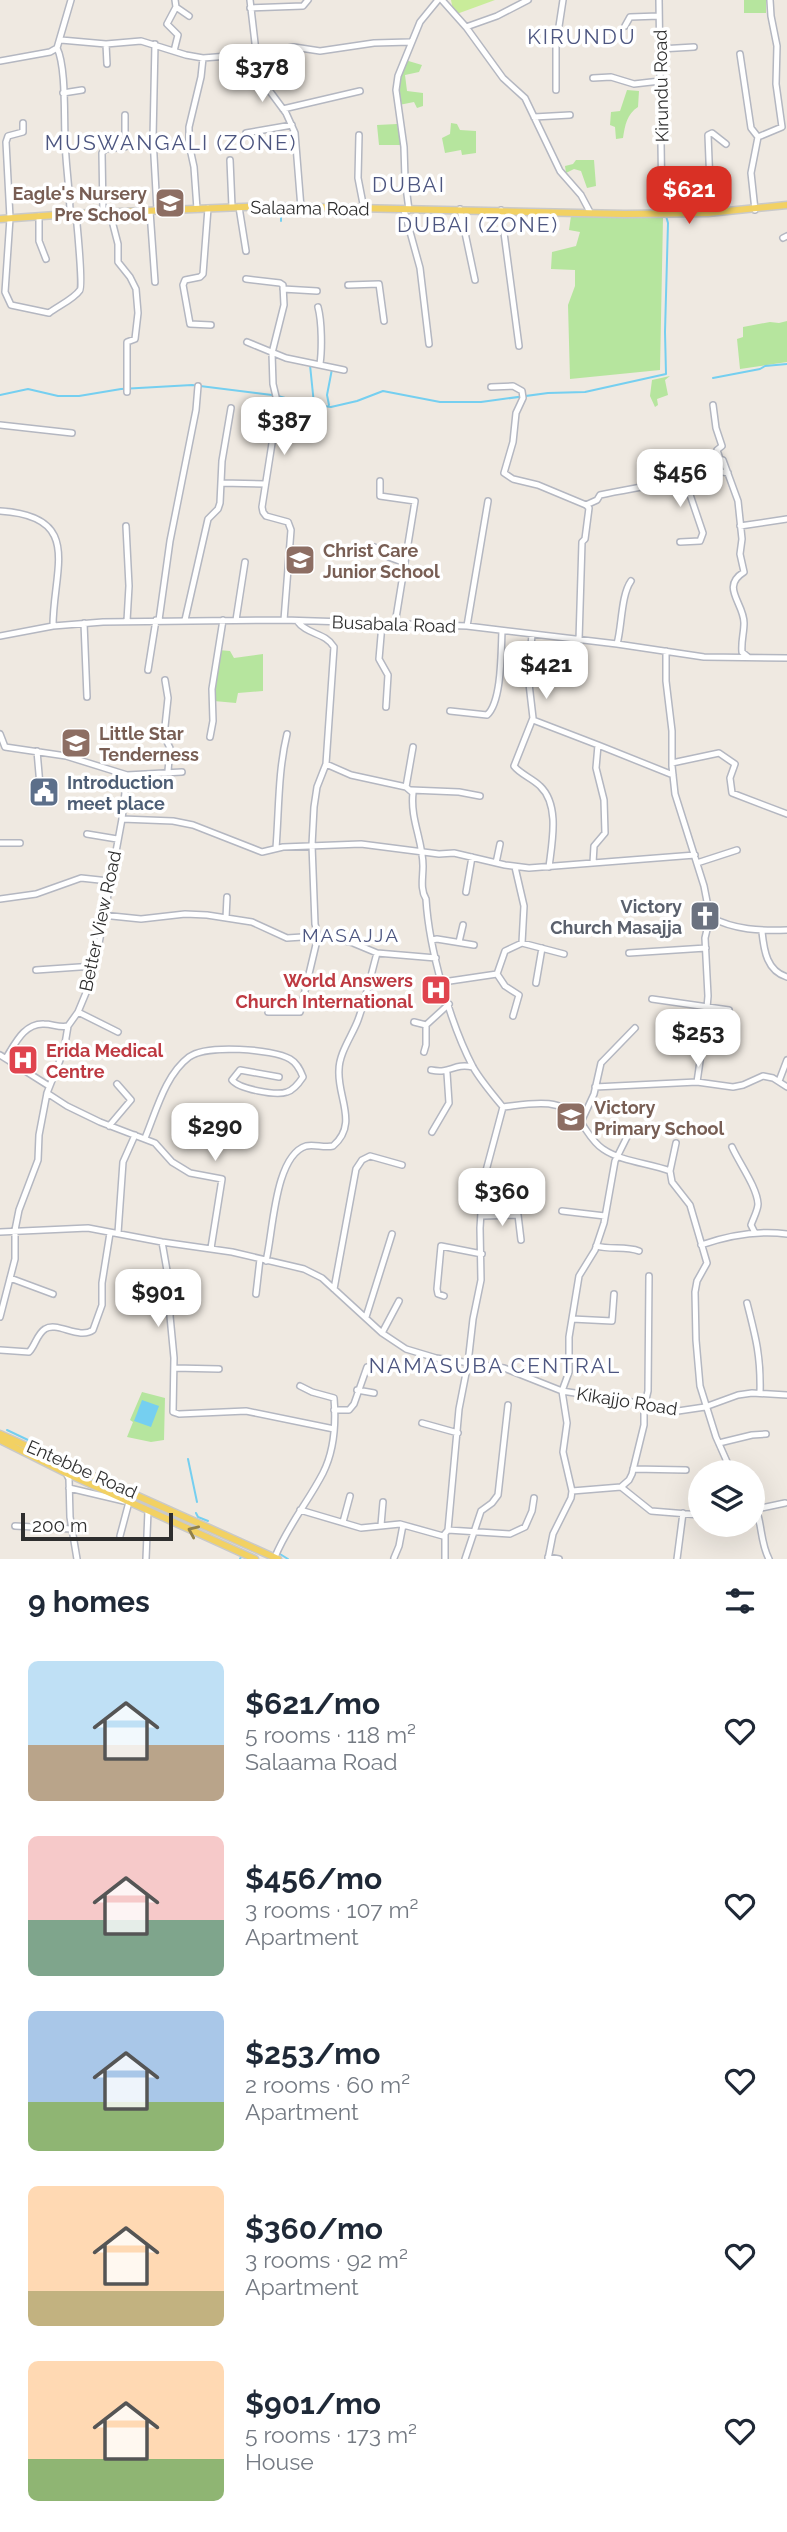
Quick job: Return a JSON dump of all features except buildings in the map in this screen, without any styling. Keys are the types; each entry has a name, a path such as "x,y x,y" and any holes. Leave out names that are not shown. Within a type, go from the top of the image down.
{"main road":[{"name":"Salaama Road","path":"0,219 236,207 662,213 755,210 787,205"},
{"name":"Entebbe Road","path":"0,1434 276,1558"},
{"name":"Entebbe Road","path":"0,1440 255,1559"}],"street":[{"path":"0,61 50,52 57,48 71,0"},
{"path":"250,0 254,54 258,69 292,125 296,141 301,208"},
{"path":"250,8 303,6 308,0"},
{"path":"429,344 421,268 407,210 404,147 396,90 400,67 411,42 424,16 440,0 466,27 503,78 525,98 560,171 585,200 590,212"},
{"path":"466,27 497,16 528,0"},
{"path":"556,90 556,46 563,0"},
{"name":"Kirundu Road","path":"659,0 662,213"},
{"path":"758,137 784,126 776,84 777,46 770,0"},
{"path":"174,51 177,35 167,24 176,4 189,16"},
{"path":"625,26 630,17 659,16"},
{"path":"61,40 106,44 137,41 203,58 254,54 294,47 320,51 374,43 411,42"},
{"path":"106,44 107,64"},
{"path":"155,44 155,282"},
{"path":"660,49 694,47"},
{"path":"23,123 23,132 8,137 4,153 10,219 5,292 11,305 49,313 79,292 83,286 65,139 66,111 61,60 57,48"},
{"path":"740,54 751,128 758,137 751,173 755,210"},
{"path":"197,209 188,127 203,58"},
{"path":"593,78 611,77 634,84 660,81"},
{"path":"63,93 82,90"},
{"path":"283,109 360,91"},
{"path":"125,115 124,148 105,149 102,153 107,213 118,244 118,262 130,277 138,301 135,339 127,342 127,392"},
{"path":"534,117 570,115"},
{"path":"246,133 292,125"},
{"path":"708,212 708,135 712,133 726,144"},
{"path":"359,135 358,178 364,209"},
{"path":"230,160 236,207 246,251"},
{"path":"208,208 203,274 185,280 183,285 190,324 211,325"},
{"path":"460,209 475,280"},
{"path":"501,210 519,346"},
{"path":"39,216 39,241 46,259"},
{"path":"246,279 281,283 283,289 284,305 272,353 273,384 278,405 263,512 266,516 288,522 291,530 284,620"},
{"path":"348,285 379,285 384,321"},
{"path":"283,289 317,291"},
{"path":"318,307 322,348 320,364"},
{"path":"247,342 293,360 344,370"},
{"path":"148,670 170,541 197,410 198,386"},
{"path":"491,387 513,386 522,391 523,398 516,413 513,442 504,473 513,479 538,485 589,508 585,539 582,542 579,640"},
{"path":"713,405 722,446 717,450 738,500 740,554 744,572 734,582 732,589 743,614 742,652 748,657"},
{"path":"185,620 208,519 219,507 222,461 231,408"},
{"path":"0,425 72,433"},
{"path":"586,505 597,500 600,495 713,470 728,473"},
{"path":"680,542 700,541 703,533 684,477"},
{"path":"380,481 380,496 415,501 395,624"},
{"path":"221,483 265,484"},
{"path":"467,626 488,501"},
{"path":"0,511 33,519 56,535 59,550 52,626"},
{"path":"740,526 787,519"},
{"path":"126,526 129,586 127,621"},
{"path":"374,547 375,552 384,557 405,563"},
{"path":"236,620 245,562"},
{"path":"617,644 626,589 631,581"},
{"path":"210,737 213,721 212,690 223,620"},
{"name":"Busabala Road","path":"0,636 84,623 284,620 467,626 704,657 787,658"},
{"path":"268,1012 300,1012 318,936 315,924 312,845 315,796 327,764 334,647 327,638 304,629 297,621"},
{"path":"84,623 87,698"},
{"path":"382,624 379,659 388,675 386,707"},
{"path":"450,711 487,715 491,712 498,687 502,631"},
{"path":"532,635 528,675 533,720 514,766 541,786 548,798 553,830 549,867"},
{"path":"666,652 675,794 695,855 710,917 706,929 707,1006 696,1082"},
{"path":"165,680 168,698 164,736 170,748 168,771"},
{"path":"533,720 673,775"},
{"path":"0,734 3,748 74,758 127,775 182,772"},
{"path":"276,848 281,760 288,734"},
{"path":"593,863 594,846 605,833 604,800 596,768 598,745"},
{"path":"413,747 409,788 413,793 414,820 423,863 422,892 426,899 436,958 449,1004 473,1067 503,1107"},
{"path":"37,751 41,797"},
{"path":"671,763 719,753 725,755 735,764 730,778 732,793 787,814"},
{"path":"327,764 351,775 409,788 480,796"},
{"name":"Better View Road","path":"0,1317 15,1259 15,1230 19,1210 38,1160 37,1148 48,1089 64,1050 68,1026 78,1012 90,985 122,819 127,775"},
{"path":"122,819 173,821 210,830 257,852 312,845 361,844 409,848 421,852 453,853 515,867 549,867 695,855"},
{"path":"87,834 117,839"},
{"path":"0,843 20,843"},
{"path":"496,863 500,844"},
{"path":"697,863 737,850"},
{"path":"466,892 471,857"},
{"path":"515,867 524,906 522,943"},
{"path":"0,899 36,894 81,878 109,881"},
{"path":"226,918 228,897"},
{"path":"102,915 133,919 185,914 226,918 252,922 287,938 318,936 344,940 377,953 436,958"},
{"path":"710,917 732,926 762,932 787,930"},
{"path":"459,943 463,925"},
{"path":"762,932 769,964 775,972 787,977"},
{"path":"432,940 474,945"},
{"path":"497,974 505,951 522,943 564,954"},
{"path":"536,983 542,948"},
{"path":"629,953 706,948"},
{"path":"256,1294 274,1204 287,1167 302,1148 333,1146 342,1135 347,1110 339,1085 340,1060 358,1019 377,953"},
{"path":"36,970 94,966"},
{"path":"443,982 497,974"},
{"path":"497,974 505,986 519,995 513,1016"},
{"path":"652,999 729,1010"},
{"path":"424,1052 426,1025 449,1004"},
{"path":"78,1012 118,1032"},
{"path":"414,1022 426,1025"},
{"path":"68,1026 32,1026 3,1057 48,1089 67,1107 159,1145 172,1162 190,1173 222,1179 211,1248"},
{"path":"581,1122 596,1087 601,1063 635,1028"},
{"path":"145,1138 169,1083 186,1060 196,1052 219,1048 284,1056 295,1062 303,1077 292,1090 285,1093 246,1087 232,1080 240,1070 279,1077"},
{"path":"779,1082 787,1060"},
{"path":"447,1073 455,1066 473,1067"},
{"path":"431,1070 447,1073"},
{"path":"432,1132 449,1103 447,1073"},
{"path":"596,1087 696,1082 733,1087 763,1076 787,1087"},
{"path":"109,1126 131,1100 117,1084"},
{"path":"503,1107 552,1103 568,1110 602,1149 670,1171"},
{"path":"445,1559 459,1409 481,1280 483,1182 503,1107"},
{"path":"559,1559 548,1558 553,1534 572,1491 563,1452 567,1423 562,1391 569,1373 569,1336 579,1276 596,1246 617,1156 632,1127"},
{"path":"118,1233 123,1162 135,1135"},
{"path":"676,1143 670,1171 672,1182 691,1205 706,1263 696,1281 696,1340 700,1385 705,1407 726,1460"},
{"path":"732,1147 750,1181 758,1204 751,1225 755,1233"},
{"path":"334,1289 356,1169 362,1160 370,1156 402,1166"},
{"path":"562,1211 605,1216"},
{"path":"482,1216 519,1215 521,1240"},
{"name":"Kikajjo Road","path":"0,1232 79,1227 211,1248 314,1273 382,1333 410,1351 504,1368 562,1391 632,1402 644,1408 678,1411 705,1407 738,1395 787,1395"},
{"path":"0,1350 29,1352 48,1328 85,1334 93,1330 102,1305 102,1283 110,1233"},
{"path":"701,1245 722,1238 755,1233 787,1234"},
{"path":"366,1317 392,1234"},
{"path":"162,1242 172,1299 172,1409 175,1413 246,1411 334,1429"},
{"path":"596,1246 639,1251"},
{"path":"444,1296 438,1294 437,1289 441,1247 482,1254"},
{"path":"572,1491 621,1487 629,1480 634,1469 645,1425 644,1408 648,1391 649,1276"},
{"path":"10,1278 53,1294"},
{"path":"572,1319 612,1321 614,1294"},
{"path":"382,1333 400,1301"},
{"path":"747,1303 761,1362 760,1393"},
{"path":"334,1410 349,1410 354,1405 367,1367"},
{"path":"174,1368 219,1369"},
{"path":"276,1558 285,1533 324,1470 334,1429 333,1397 314,1393 300,1385"},
{"path":"358,1390 374,1393"},
{"path":"466,1559 481,1511 498,1495 508,1405"},
{"path":"422,1423 458,1433"},
{"path":"719,1443 766,1434"},
{"path":"634,1469 686,1470"},
{"path":"66,1473 69,1479 77,1559"},
{"path":"621,1487 651,1511 688,1514"},
{"path":"69,1488 137,1506"},
{"path":"343,1522 350,1496"},
{"path":"300,1510 368,1528 394,1523 447,1533 510,1534 525,1527 534,1498"},
{"path":"120,1536 129,1502"},
{"path":"381,1525 383,1502"},
{"path":"765,1508 785,1503"},
{"path":"146,1559 148,1511"},
{"path":"677,1559 683,1513"},
{"path":"394,1558 400,1546 403,1525"},
{"path":"15,1526 72,1529"},
{"path":"761,1537 769,1559"}],"green space":[{"path":"451,0 495,0 454,15"},
{"path":"744,0 766,0 766,13 744,13"},
{"path":"405,60 422,65 419,72 405,75 407,91 423,93 423,106 417,108 414,102 399,105 397,90"},
{"path":"627,90 639,91 638,107 629,116 623,138 616,139 615,127 610,125 611,112 620,111"},
{"path":"451,123 457,124 460,130 476,131 476,153 462,155 461,150 445,153 442,138 450,134"},
{"path":"397,124 401,145 379,145 377,125"},
{"path":"576,160 594,160 596,186 587,188 581,171 574,169 566,173 565,166"},
{"path":"571,216 663,218 660,370 570,379 568,305 575,286 575,270 551,269 552,252 576,246 580,232 569,230"},
{"path":"787,321 787,362 740,369 737,339 743,337 743,327"},
{"path":"670,376 665,380 668,395 657,399 658,405 655,407 650,396 652,380"},
{"path":"218,650 230,651 234,658 263,654 263,691 238,693 236,703 214,701"},
{"path":"142,1392 165,1398 164,1440 151,1442 127,1437 133,1422 130,1420"}],"water":[{"path":"142,1400 159,1406 151,1427 134,1421"}],"waterway":[{"path":"281,213 281,221"},
{"path":"666,216 666,374"},
{"path":"713,378 765,366 787,364"},
{"path":"310,365 314,404"},
{"path":"329,405 327,395 332,369"},
{"path":"278,396 331,407 383,391 440,402 481,402 548,393 585,392 666,374"},
{"path":"0,395 28,389 58,396 79,396 121,389 192,385 272,395"},
{"path":"7,1430 51,1451"},
{"path":"188,1459 197,1502"},
{"path":"196,1513 198,1517 208,1521"},
{"path":"280,1554 288,1559"}],"place":[{"name":"Eagle's Nursery Pre School","path":"170,203"},
{"name":"Christ Care Junior School","path":"300,560"},
{"name":"Little Star Tenderness","path":"76,743"},
{"name":"Introduction meet place","path":"44,792"},
{"name":"Victory Church Masajja","path":"705,916"},
{"name":"World Answers Church International","path":"436,990"},
{"name":"Erida Medical Centre","path":"23,1060"},
{"name":"Victory Primary School","path":"571,1117"}],"district":[{"name":"KIRUNDU","path":"582,36"},
{"name":"MUSWANGALI (ZONE)","path":"171,142"},
{"name":"DUBAI","path":"409,184"},
{"name":"DUBAI (ZONE)","path":"478,224"},
{"name":"MASAJJA","path":"351,935"},
{"name":"NAMASUBA CENTRAL","path":"495,1365"}]}
